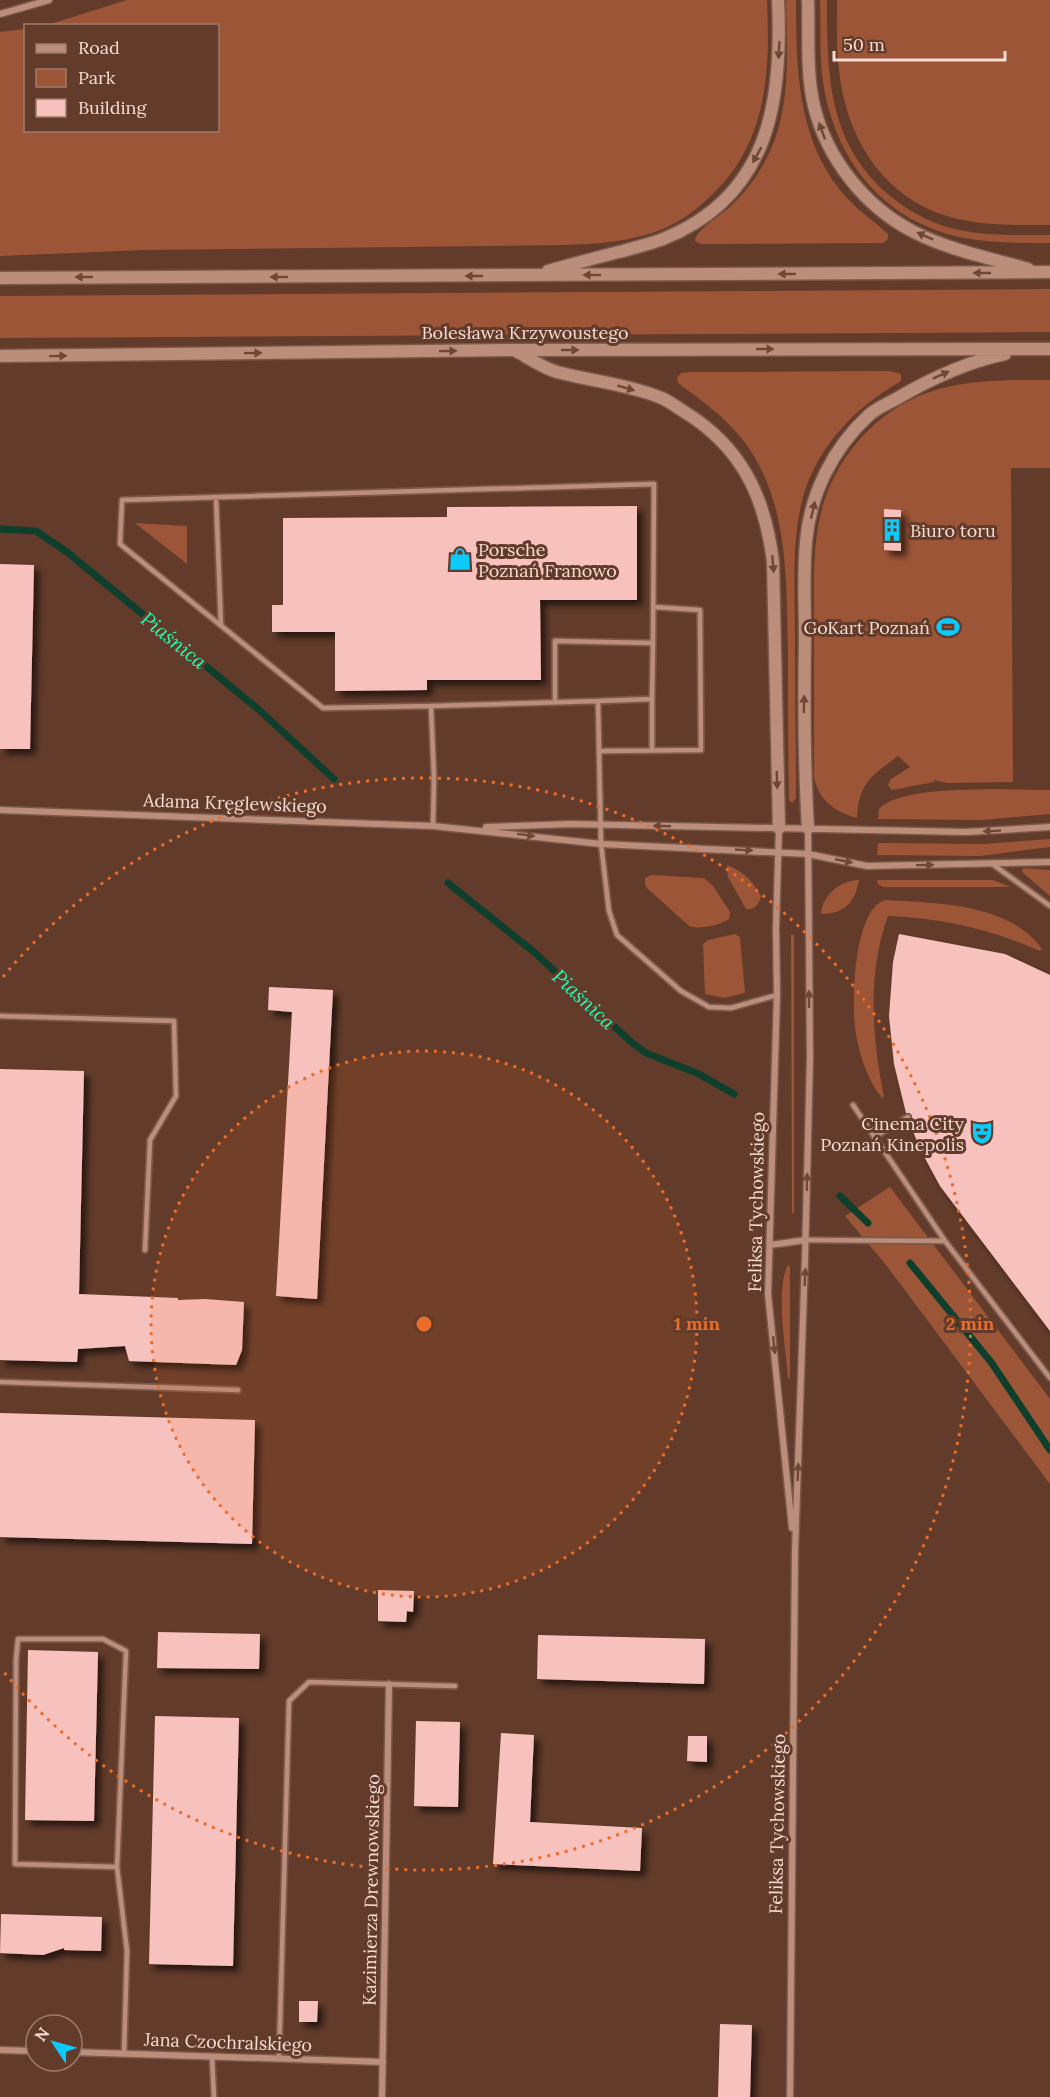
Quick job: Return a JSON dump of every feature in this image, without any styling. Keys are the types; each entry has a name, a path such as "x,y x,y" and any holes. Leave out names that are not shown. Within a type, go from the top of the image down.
{"main road":[{"path":"532,275 662,240 694,225 721,204 754,161 768,130 778,74 780,41 778,0"},
{"path":"808,0 810,79 821,128 838,162 866,196 899,222 934,240 1045,272"},
{"path":"0,278 1045,272"},
{"path":"808,828 804,763 806,541 817,493 831,462 849,435 871,413 916,386 982,360 1033,349"},
{"name":"Bolesława Krzywoustego","path":"0,356 512,350 1050,349"},
{"path":"512,350 555,371 661,397 710,429 744,469 754,487 762,510 773,562 779,828"}],"street":[{"path":"0,14 49,0"},
{"name":"Adama Kręglewskiego","path":"0,810 433,826 602,844 779,853"},
{"name":"Adama Kręglewskiego","path":"468,828 601,824 808,828"},
{"path":"808,828 983,832 1050,827"},
{"name":"Feliksa Tychowskiego","path":"779,828 776,928 777,995 768,1294 795,1551"},
{"name":"Feliksa Tychowskiego","path":"790,2097 795,1551 810,1057 808,828"},
{"path":"779,853 808,854 867,866 1050,862"},
{"path":"770,1245 806,1240"},
{"name":"Kazimierza Drewnowskiego","path":"382,2097 389,1684"},
{"path":"0,2050 24,2051"},
{"name":"Jana Czochralskiego","path":"84,2052 383,2062"}],"lane":[{"path":"652,699 323,708 120,544 122,500 654,484 652,750"},
{"path":"216,497 221,625"},
{"path":"600,751 700,750 700,610 654,608"},
{"path":"555,702 555,641 653,643"},
{"path":"598,701 602,844 609,911 616,935 681,991 709,1007 731,1008 777,995"},
{"path":"431,706 434,777 433,826"},
{"path":"991,863 1050,906"},
{"path":"0,1016 174,1021 176,1096 150,1140 145,1250"},
{"path":"853,1106 945,1241 1050,1378"},
{"path":"874,1137 908,1117"},
{"path":"806,1240 825,1242 945,1241"},
{"path":"0,1382 238,1390"},
{"path":"117,1868 15,1864 15,1660 18,1639 103,1639 126,1651 117,1868 127,1951 124,2054"},
{"path":"279,2059 289,1701 309,1682 455,1686"},
{"path":"212,2056 214,2097"}],"green space":[{"path":"127,0 767,0 768,52 762,103 756,127 733,171 715,192 690,213 663,229 639,237 601,243 564,245 145,250 0,256 0,32 24,29 24,132 219,132 219,24 50,24"},
{"path":"786,0 796,0 797,50 802,100 815,147 826,169 845,196 888,234 888,239 883,243 701,244 695,241 700,232 729,208 746,190 761,169 773,144 784,104 786,84"},
{"path":"820,0 827,0 828,56 836,109 844,133 856,157 872,179 901,204 941,225 982,233 1050,235 1050,243 982,240 959,237 931,228 907,216 866,182 838,136 829,110 822,72"},
{"path":"837,0 1050,0 1050,225 987,223 950,217 927,208 889,182 862,145 845,102 838,58"},
{"path":"1050,289 1050,332 0,338 0,296"},
{"path":"890,371 901,374 901,381 866,405 836,435 814,470 805,489 800,510 795,572 796,798 792,803 789,800 787,595 777,514 758,463 743,440 721,416 678,383 677,378 681,373 690,372"},
{"path":"1010,380 1050,380 1050,468 1011,468 1013,782 947,783 934,780 934,782 892,790 888,785 891,779 910,767 898,756 868,781 860,796 857,818 829,804 819,792 814,777 814,562 819,521 826,497 835,475 848,454 881,419 901,405 923,394 947,387"},
{"path":"135,523 187,526 187,564"},
{"path":"986,789 1050,790 1050,814 982,820 878,819 879,809 891,801 910,795"},
{"path":"1050,839 1050,847 980,856 877,855 878,843 983,844"},
{"path":"727,865 743,873 758,891 761,896 754,908 746,909 728,877"},
{"path":"1023,868 1050,870 1050,896 1022,872"},
{"path":"651,875 704,878 713,886 730,912 729,919 709,926 689,926 647,888 645,878"},
{"path":"859,880 855,895 847,906 836,912 821,914 825,900 834,890 845,883"},
{"path":"877,880 993,880 1011,887 883,887 878,884"},
{"path":"886,900 927,902 971,908 992,914 1011,922 1028,934 1042,949 1040,951 1022,943 966,926 927,919 888,916 881,938 874,983 874,1029 884,1096 882,1098 862,1060 854,1021 854,1003 861,938 867,920 875,907"},
{"path":"735,934 740,937 745,993 724,998 705,994 703,944 708,940"},
{"path":"791,935 794,935 794,1213 792,1213"},
{"path":"890,1187 1050,1399 1050,1484 886,1265 845,1216"},
{"path":"788,1265 790,1266 790,1378 788,1378 782,1304 784,1276"}],"building":[{"name":"Porsche Poznań Franowo","path":"637,506 637,600 540,600 541,680 427,680 427,690 335,691 335,632 272,632 272,605 283,605 283,518 447,517 447,507"},
{"name":"Biuro toru","path":"884,509 901,510 901,551 884,550"},
{"path":"0,564 34,565 30,749 0,749"},
{"name":"Cinema City Poznań Kinepolis","path":"899,934 1005,954 1050,975 1050,1331 940,1186 920,1149 909,1121 912,1115 906,1113 894,1064 889,1016 893,962"},
{"path":"269,987 333,990 317,1299 276,1296 292,1012 268,1010"},
{"path":"0,1069 84,1071 79,1294 244,1302 242,1350 236,1365 129,1361 125,1346 78,1349 77,1362 0,1360"},
{"path":"0,1413 255,1420 252,1544 0,1537"},
{"path":"378,1590 414,1591 413,1612 407,1611 406,1622 378,1621"},
{"path":"158,1632 260,1634 259,1669 157,1668"},
{"path":"538,1635 705,1639 704,1684 537,1679"},
{"path":"28,1650 98,1652 94,1821 25,1820"},
{"path":"155,1716 239,1718 233,1966 149,1964"},
{"path":"416,1721 460,1722 458,1807 414,1806"},
{"path":"501,1733 534,1735 530,1822 642,1828 640,1871 493,1864"},
{"path":"688,1736 707,1736 707,1762 687,1761"},
{"path":"1,1914 102,1917 101,1951 64,1950 64,1948 43,1955 0,1953"},
{"path":"299,2001 318,2001 317,2022 299,2022"},
{"path":"720,2024 752,2025 750,2097 718,2097"}],"waterway":[{"name":"Piaśnica","path":"0,529 36,531 67,552 258,709 334,779"},
{"name":"Piaśnica","path":"448,883 534,952 631,1042 646,1053 699,1074 734,1094"},
{"name":"Piaśnica","path":"840,1196 868,1223"},
{"name":"Piaśnica","path":"910,1263 991,1362 1050,1450"}],"place":[{"name":"Biuro toru","path":"892,530"},
{"name":"Porsche Poznań Franowo","path":"460,559"},
{"name":"GoKart Poznań","path":"948,627"},
{"name":"Cinema City Poznań Kinepolis","path":"982,1133"}]}
